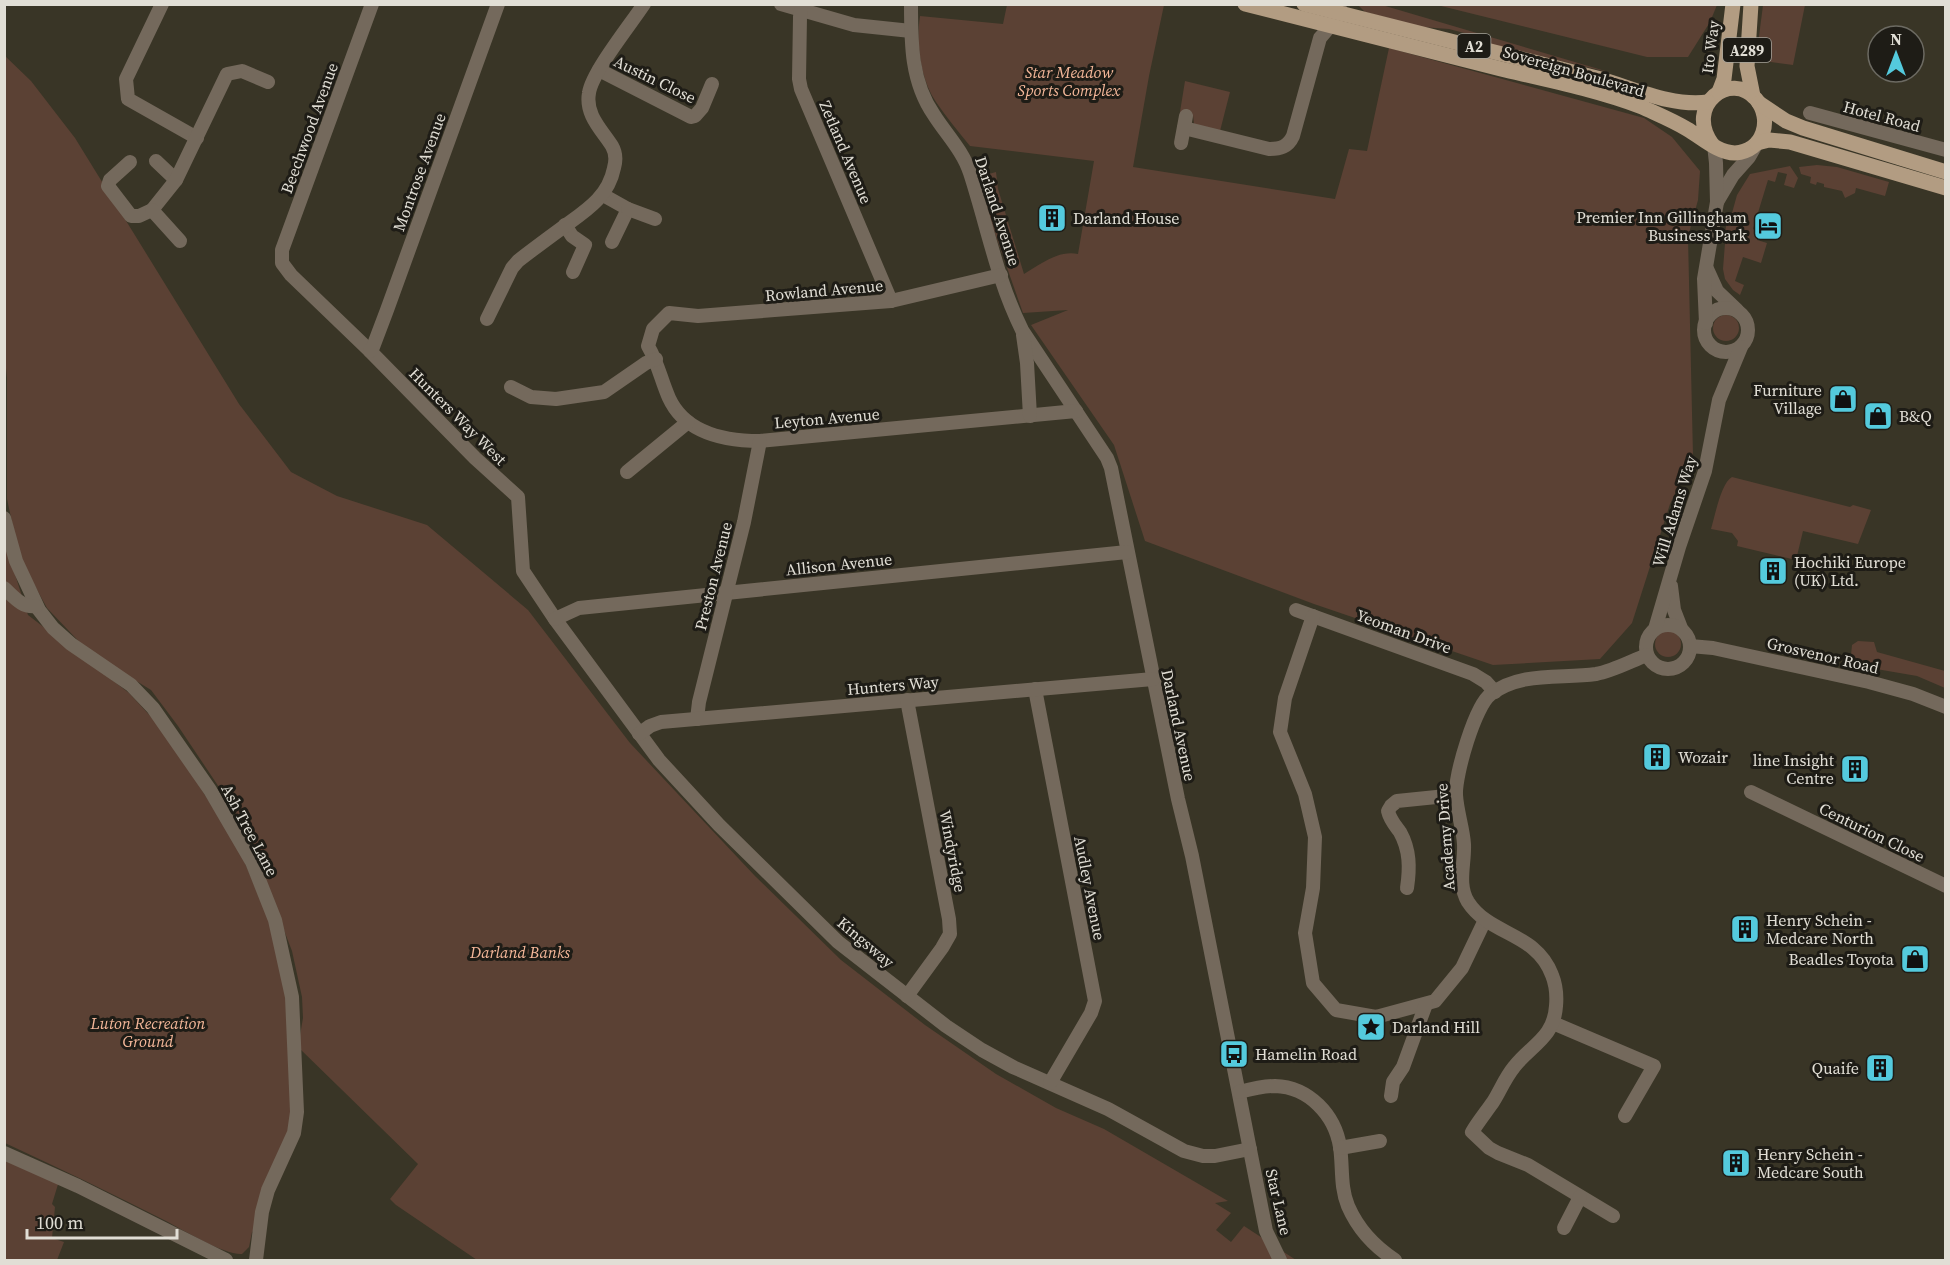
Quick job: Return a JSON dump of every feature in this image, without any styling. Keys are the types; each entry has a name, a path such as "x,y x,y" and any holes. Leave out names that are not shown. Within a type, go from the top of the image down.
{"main road":[{"name":"Sovereign Boulevard","path":"1245,4 1624,101 1672,121 1713,145"},
{"name":"Sovereign Boulevard","path":"1304,4 1340,9 1608,81 1666,99 1695,103 1714,97"},
{"name":"Ito Way","path":"1714,97 1724,79 1733,4"},
{"name":"A289","path":"1751,4 1747,66 1756,99"},
{"path":"1756,99 1762,111 1764,124 1762,135 1757,143 1749,149 1734,153 1713,145 1706,134 1703,120 1705,109 1714,97 1735,89 1756,99 1780,118 1803,128 1946,172"},
{"path":"1757,143 1769,140 1790,142 1946,188"}],"street":[{"path":"162,4 126,79 128,99 197,138"},
{"name":"Beechwood Avenue","path":"282,264 282,250 372,4"},
{"name":"Montrose Avenue","path":"370,351 384,319 498,4"},
{"path":"488,320 512,268 518,261 588,209 603,195 612,180 616,160 613,148 594,121 589,93 599,70 644,4"},
{"path":"781,4 854,25 911,31"},
{"name":"Darland Avenue","path":"911,4 911,31 917,83 924,99 962,155 970,172 1013,311 1022,330 1107,458 1111,468 1250,1149"},
{"path":"1181,142 1185,122 1269,149 1279,149 1285,146 1293,136 1320,38 1331,27 1340,9"},
{"name":"Zetland Avenue","path":"801,10 799,68 801,89 891,301"},
{"path":"130,162 110,180 108,186 131,216 139,216 152,210 176,180 227,74 242,70 267,82"},
{"name":"Austin Close","path":"599,70 691,117 702,108 712,84"},
{"path":"1841,121 1844,107"},
{"name":"Hotel Road","path":"1810,113 1946,150"},
{"path":"1717,202 1733,175 1749,157 1757,143"},
{"path":"1707,269 1717,291 1746,321 1749,329 1747,338 1741,347 1730,352 1718,351 1711,346 1704,332 1706,323 1704,287 1717,202 1713,145"},
{"path":"156,161 176,180"},
{"path":"603,195 628,209 655,219"},
{"path":"612,242 628,209"},
{"path":"152,210 180,241"},
{"path":"565,225 572,236 585,245 573,272"},
{"name":"Hunters Way West","path":"282,264 475,458 518,497 523,571 555,619"},
{"name":"Rowland Avenue","path":"653,329 669,314 698,316 891,301 1001,275"},
{"path":"1706,323 1712,313 1719,309 1731,309 1738,312"},
{"name":"Leyton Avenue","path":"653,329 648,346 656,359 669,399 688,422 721,438 760,441 1076,411"},
{"name":"Darland Avenue","path":"1022,330 1028,363 1030,416"},
{"name":"Will Adams Way","path":"1725,381 1731,373 1741,347"},
{"name":"Will Adams Way","path":"1655,629 1679,547 1705,471 1715,414 1725,381 1724,362 1718,351"},
{"path":"512,387 531,397 547,398 604,392 646,363 656,359"},
{"path":"627,472 688,422"},
{"name":"Preston Avenue","path":"697,719 699,702 746,512 760,441"},
{"name":"Ash Tree Lane","path":"4,518 16,561 36,606 61,636 131,685 153,708 210,790 252,862 275,920 292,997 297,1113 294,1133 268,1190 262,1212 256,1260"},
{"name":"Allison Avenue","path":"555,619 579,608 1127,552"},
{"name":"Will Adams Way","path":"1670,581 1674,610 1681,628"},
{"path":"4,588 20,603 36,606"},
{"name":"Yeoman Drive","path":"1296,610 1473,674 1486,682 1495,692"},
{"path":"1313,616 1285,698 1280,732 1305,794 1316,837 1313,888 1305,933 1313,983 1336,1010 1376,1017 1435,1001 1462,968 1485,920"},
{"name":"Kingsway","path":"555,619 659,760 719,825 838,942 946,1026 1013,1067 1108,1109 1184,1151 1203,1156 1215,1156 1250,1149"},
{"path":"1668,624 1681,628 1689,639 1690,646 1686,659 1676,667 1662,668 1647,655 1647,640 1655,629 1668,624"},
{"name":"Grosvenor Road","path":"1690,646 1713,648 1869,682 1913,694 1946,707"},
{"name":"Academy Drive","path":"1613,1216 1528,1165 1489,1148 1472,1132 1514,1067 1544,1038 1553,1023 1557,994 1550,968 1535,948 1485,920 1469,904 1461,875 1464,846 1456,795 1459,769 1471,730 1478,712 1490,694 1517,680 1600,673 1647,655"},
{"name":"Hunters Way","path":"639,734 661,722 1153,679"},
{"name":"Audley Avenue","path":"1035,689 1095,1001 1093,1009 1050,1083"},
{"name":"Windyridge","path":"907,700 950,934 907,996"},
{"name":"Centurion Close","path":"1751,792 1946,886"},
{"path":"1407,888 1410,871 1409,858 1406,845 1390,819 1388,812 1391,806 1405,800 1456,795"},
{"path":"1391,1096 1394,1082 1403,1067 1426,1004"},
{"path":"1553,1023 1654,1066 1625,1116"},
{"path":"1239,1092 1278,1086 1308,1096 1327,1114 1333,1124 1340,1148 1347,1204 1364,1234 1395,1260"},
{"path":"1340,1148 1380,1141"},
{"name":"Star Lane","path":"1250,1149 1266,1231 1280,1260"},
{"path":"4,1153 78,1186 226,1260"},
{"path":"1564,1228 1580,1197"}],"green space":[{"name":"Star Meadow Sports Complex","path":"1007,5 1164,5 1133,167 1335,199 1349,149 1367,151 1389,48 1644,118 1672,137 1700,171 1698,200 1688,237 1693,456 1670,504 1632,623 1600,659 1493,665 1314,604 1145,541 1114,445 1031,325 1068,310 1023,313 987,211 978,177 996,172 998,189 1024,274 1057,256 1078,254 1094,161 970,146 936,102 926,82 920,60 920,16 1003,24"},
{"path":"1358,5 1382,5 1612,73 1493,45 1449,29 1422,27 1365,12"},
{"path":"1437,5 1717,5 1710,22 1688,57 1647,57"},
{"path":"1763,5 1805,5 1793,65 1756,60"},
{"name":"Darland Banks","path":"4,55 31,81 75,138 239,404 291,472 337,496 427,525 528,610 630,743 755,876 841,960 925,1025 996,1074 1056,1108 1104,1129 1228,1201 1215,1203 1231,1213 1216,1230 1231,1242 1244,1226 1296,1260 477,1260 396,1205 390,1199 418,1164 298,1047 303,1018 302,997 292,951 255,855 233,808 151,690 89,652 47,608 20,559 7,499 7,378 4,349"},
{"path":"1185,81 1230,92 1220,131 1194,124 1193,115 1180,112"},
{"path":"1817,165 1837,167 1889,182 1885,196 1856,188 1855,193 1845,198 1842,191 1824,187 1824,184 1817,182 1816,185 1810,183 1811,177 1801,174 1799,167"},
{"path":"1790,166 1798,178 1794,188 1784,185 1787,174 1778,172 1775,182 1768,180 1753,229 1759,232 1757,240 1767,243 1761,263 1743,257 1735,281 1744,285 1740,295 1725,279 1723,269 1727,221 1737,195 1750,174"},
{"path":"1726,315 1735,319 1739,328 1735,337 1726,341 1717,337 1713,328 1717,319"},
{"path":"1732,477 1850,507 1853,505 1871,510 1858,544 1803,531 1796,560 1737,546 1738,541 1732,533 1711,529 1722,493 1728,480"},
{"name":"Luton Recreation Ground","path":"4,540 28,615 129,693 166,733 240,851 273,930 289,992 292,1121 255,1230 252,1232 249,1247 242,1254 225,1251 5,1143"},
{"path":"1668,631 1677,635 1681,644 1677,653 1668,657 1659,653 1655,644 1659,635"},
{"path":"1858,641 1874,642 1877,652 1945,671 1945,688 1917,676 1853,665 1852,645"},
{"path":"4,1159 59,1181 52,1204 55,1207 52,1238 64,1242 57,1260 5,1260"}],"place":[{"name":"Darland House","path":"1052,218"},
{"name":"Premier Inn Gillingham Business Park","path":"1768,226"},
{"name":"Furniture Village","path":"1843,399"},
{"name":"B&Q","path":"1878,416"},
{"name":"Hochiki Europe (UK) Ltd.","path":"1773,571"},
{"name":"Wozair","path":"1657,757"},
{"name":"line Insight Centre","path":"1855,769"},
{"name":"Henry Schein - Medcare North","path":"1745,929"},
{"name":"Beadles Toyota","path":"1915,959"},
{"name":"Darland Hill","path":"1371,1027"},
{"name":"Hamelin Road","path":"1234,1054"},
{"name":"Quaife","path":"1880,1068"},
{"name":"Henry Schein - Medcare South","path":"1736,1163"}]}
